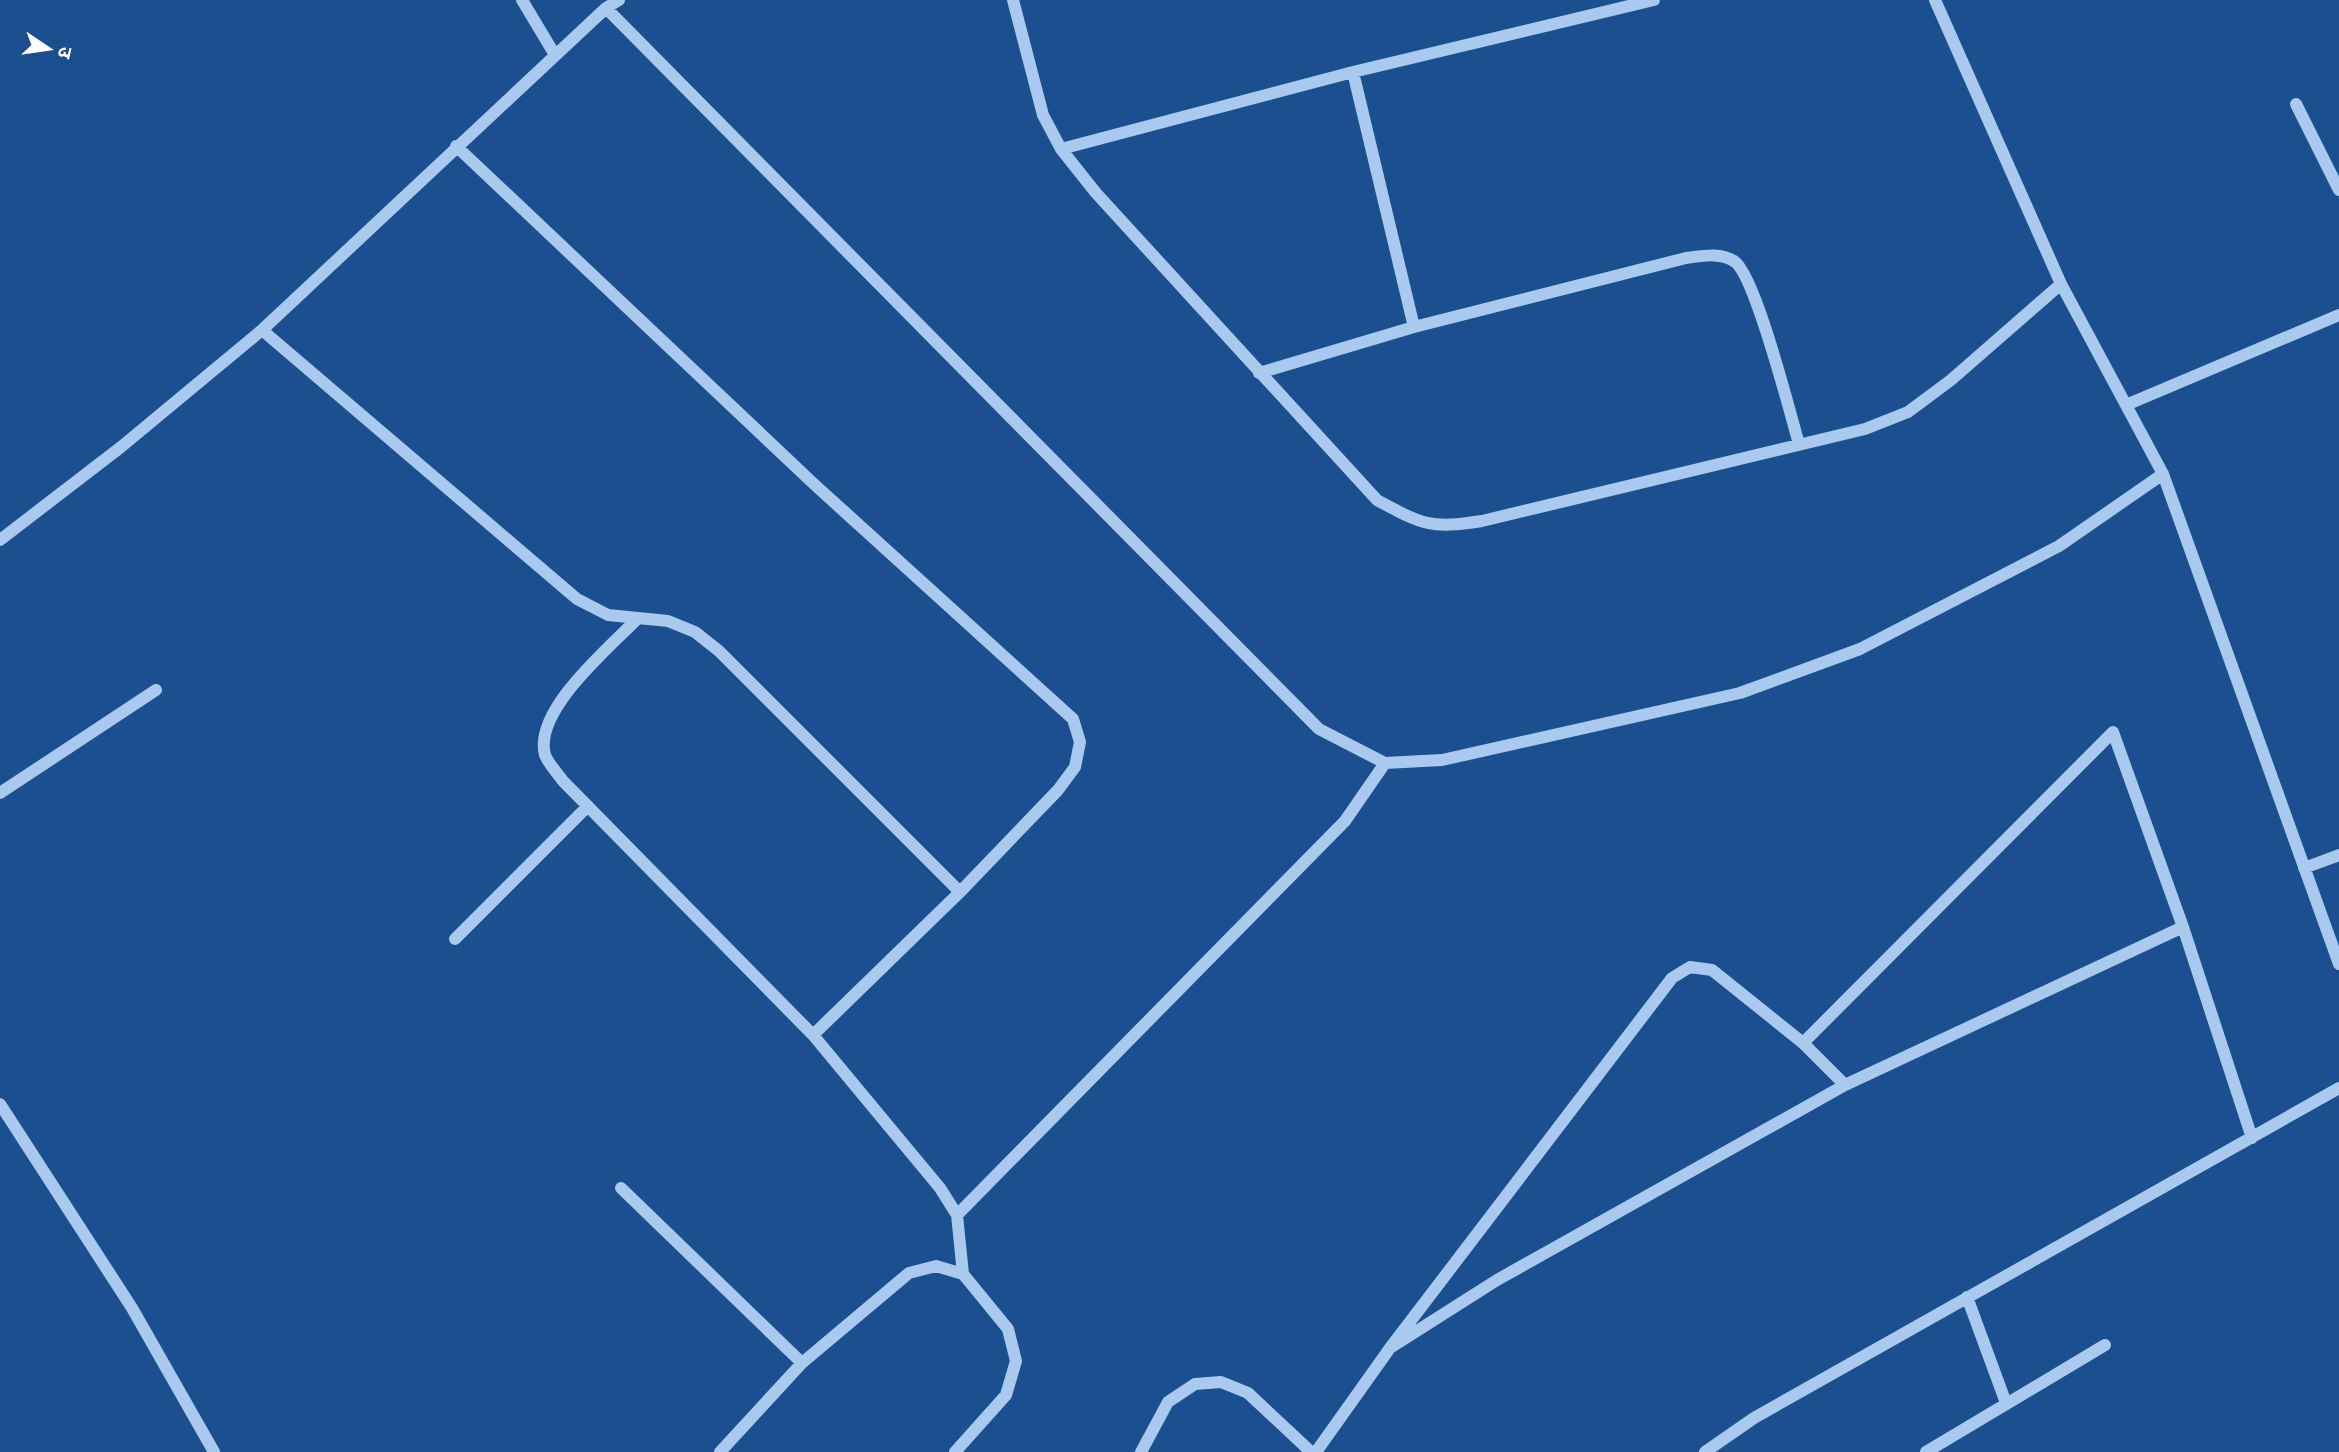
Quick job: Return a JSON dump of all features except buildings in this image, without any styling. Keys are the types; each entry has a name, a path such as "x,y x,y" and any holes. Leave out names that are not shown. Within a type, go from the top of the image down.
{"street":[{"path":"522,0 555,55"},
{"path":"0,540 121,447 262,330 456,146 606,8 619,0"},
{"path":"1013,0 1043,115 1062,149 1096,193 1377,500 1413,520 1443,527 1482,521 1865,429 1908,412 1951,380 2061,284"},
{"path":"1062,149 1353,72 1654,0"},
{"path":"1935,0 2061,284 2163,474 2339,964"},
{"path":"606,8 1319,729 1385,762 1455,757 1740,693 1806,670 1860,649 2059,545 2163,474"},
{"path":"1353,72 1414,327"},
{"path":"2296,104 2339,190"},
{"path":"456,146 814,485 1073,719 1080,742 1075,767 1058,790 960,892 813,1035"},
{"path":"1259,373 1414,327 1686,258 1714,254 1736,262 1751,285 1799,444"},
{"path":"2126,405 2339,315"},
{"path":"262,330 577,599 608,615 636,620 667,621 695,632 719,651 960,892"},
{"path":"636,620 553,709 545,731 545,755 563,781 813,1035 940,1188 957,1215 963,1274"},
{"path":"0,793 156,690"},
{"path":"1803,1043 2113,732 2183,927 2252,1138"},
{"path":"957,1215 1345,821 1385,762"},
{"path":"455,939 588,806"},
{"path":"2304,867 2339,855"},
{"path":"1390,1348 1497,1280 1845,1085 2183,927"},
{"path":"1316,1452 1390,1348 1672,978 1690,967 1712,970 1803,1043 1845,1085"},
{"path":"1705,1452 1754,1418 2339,1088"},
{"path":"0,1104 132,1308 214,1452"},
{"path":"621,1188 802,1363"},
{"path":"719,1452 802,1363 909,1273 936,1266 963,1274 1008,1328 1016,1361 1006,1395 954,1452"},
{"path":"1967,1297 2006,1404"},
{"path":"1926,1452 2105,1345"},
{"path":"1141,1452 1168,1402 1195,1384 1221,1382 1248,1393 1311,1452"}]}
